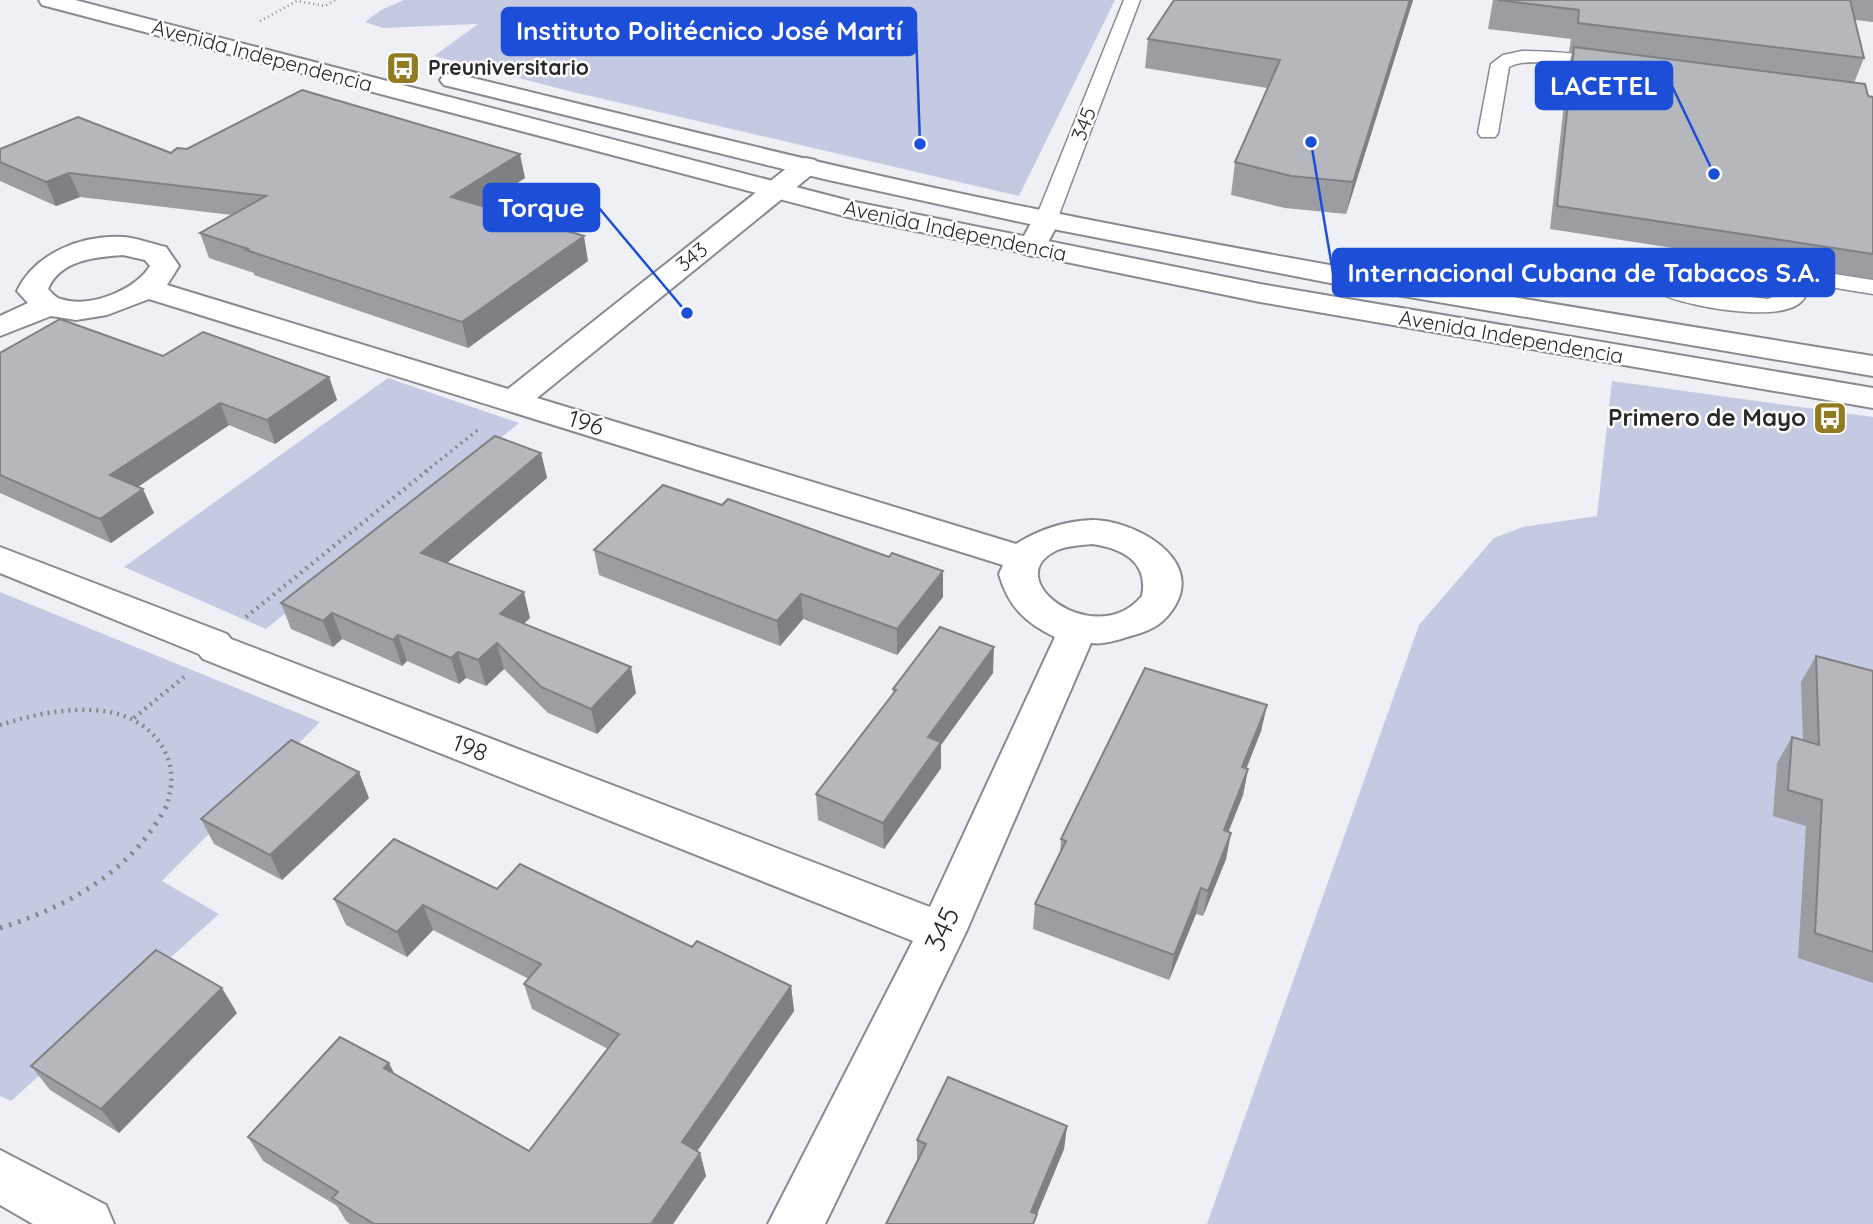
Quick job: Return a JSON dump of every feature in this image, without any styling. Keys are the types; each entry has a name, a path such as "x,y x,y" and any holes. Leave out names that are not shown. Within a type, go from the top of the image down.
{"main road":[{"name":"Avenida Independencia","path":"50,0 775,191 1032,247 1287,298 1873,398"},
{"name":"Avenida Independencia","path":"139,0 806,166 1046,220 1530,310 1873,366"},
{"name":"343","path":"513,401 806,166"},
{"name":"345","path":"1032,247 1046,220"},
{"path":"102,247 141,247 155,252 163,259 165,268 160,278 148,289 131,298 87,309 48,306 36,300 32,291 35,280 61,260 102,247"},
{"name":"196","path":"148,289 1023,559"},
{"path":"0,327 48,306"},
{"path":"1091,532 1116,536 1138,545 1154,559 1163,575 1164,592 1157,606 1143,618 1124,626 1101,630 1078,629 1055,623 1037,612 1023,598 1017,584 1018,566 1028,551 1045,540 1067,533 1091,532"},
{"name":"198","path":"0,559 942,932"},
{"name":"345","path":"796,1224 942,932 1078,629"},
{"path":"0,1177 86,1224"}],"lane":[{"name":"345","path":"1046,220 1132,0"},
{"path":"1488,132 1500,64 1506,59 1536,56 1629,68"},
{"path":"1794,275 1794,295 1780,304 1768,306 1678,293 1658,283 1653,274 1658,262 1680,257 1873,287"}],"path":[{"path":"247,28 297,1 325,6 335,0"},
{"path":"134,719 215,646 513,401"},
{"path":"0,725 24,715 84,708 134,719 162,741 173,773 164,812 135,853 89,892 30,921 0,928"}],"shaded area":[{"path":"404,0 1115,0 1019,196 573,92 434,56 478,24 383,28 365,22 381,10"},
{"path":"388,378 519,423 266,629 124,567"},
{"path":"1612,381 1873,417 1873,1224 1207,1224 1419,625 1494,538 1523,527 1597,516"},
{"path":"0,592 320,722 162,881 219,914 11,1101 0,1096"}],"building":[{"path":"1174,0 1410,0 1353,182 1291,176 1235,162 1280,60 1148,39"},
{"path":"1498,0 1850,0 1864,58 1578,23 1579,10"},
{"path":"1574,47 1865,84 1868,96 1873,97 1873,254 1557,206"},
{"path":"302,90 520,154 451,197 584,236 462,322 200,233 266,196 69,173 46,182 0,162 0,149 78,117 171,153 177,148 187,149"},
{"path":"60,319 163,356 203,332 329,377 267,420 220,403 110,475 143,489 100,519 0,475 0,353"},
{"path":"495,436 541,453 421,553 524,592 500,614 631,667 591,709 541,687 497,643 478,660 458,652 451,658 398,635 393,640 332,613 323,621 281,603"},
{"path":"663,485 722,505 728,499 889,557 892,553 943,571 897,629 801,594 777,621 594,550"},
{"path":"940,627 994,647 928,737 941,742 883,823 816,794 896,690 893,689"},
{"path":"1816,656 1873,671 1873,952 1815,933 1822,800 1788,790 1792,737 1819,745"},
{"path":"1145,668 1267,705 1242,767 1248,769 1224,830 1231,833 1208,891 1201,888 1174,955 1035,904 1066,841 1061,839"},
{"path":"291,740 359,772 270,855 201,819"},
{"path":"394,839 497,889 520,864 692,947 697,941 791,986 682,1142 700,1153 651,1224 374,1224 332,1198 338,1192 248,1137 340,1037 389,1063 384,1068 529,1151 619,1034 524,984 541,964 423,905 397,932 334,899"},
{"path":"156,950 222,988 101,1109 31,1066"},
{"path":"948,1077 1067,1126 1031,1212 1037,1214 1033,1224 886,1224 926,1144 917,1140"}],"place":[{"name":"Preuniversitario","path":"403,68"},
{"name":"Internacional Cubana de Tabacos S.A.","path":"1311,142"},
{"name":"Instituto Politécnico José Martí","path":"920,144"},
{"name":"LACETEL","path":"1714,174"},
{"name":"Torque","path":"687,313"},
{"name":"Primero de Mayo","path":"1830,418"}]}
